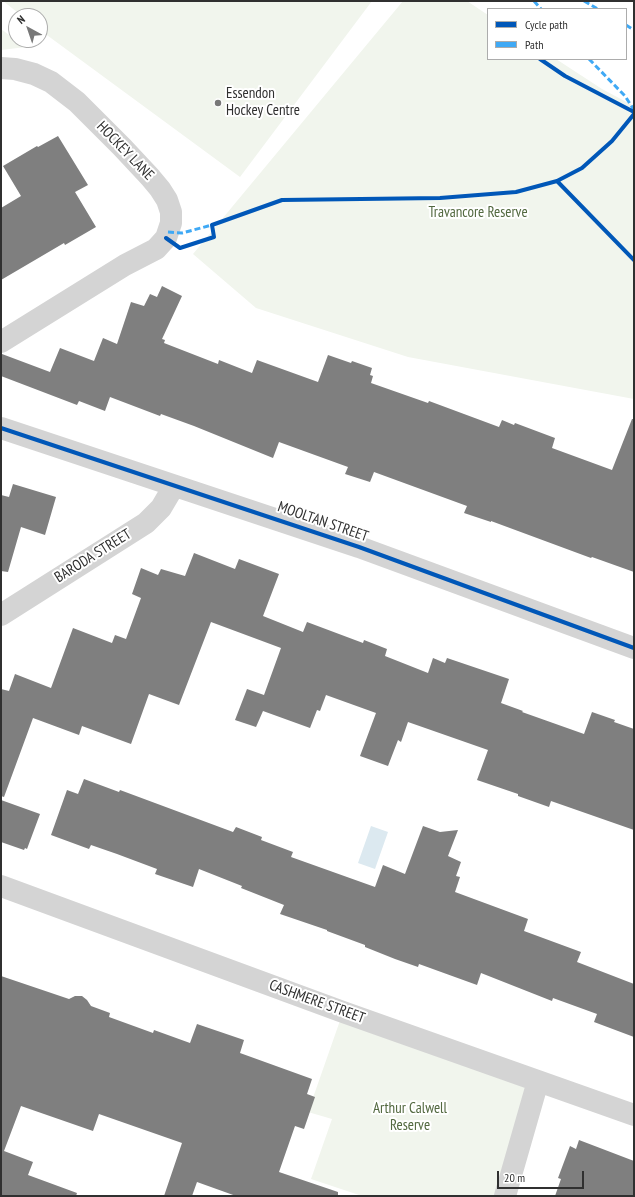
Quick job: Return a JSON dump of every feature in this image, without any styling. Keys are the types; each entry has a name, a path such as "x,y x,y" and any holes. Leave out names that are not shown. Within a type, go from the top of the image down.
{"street":[{"name":"HOCKEY LANE","path":"1,68 15,69 34,74 51,82 82,108 131,157 160,189 167,200 171,224 166,238 156,249 125,265 1,342"},
{"name":"MOOLTAN STREET","path":"1,428 359,547 634,648"},
{"name":"BARODA STREET","path":"1,615 146,523 161,508 174,486"},
{"name":"CASHMERE STREET","path":"1,886 343,1012 634,1115"},
{"path":"505,1196 538,1081"}],"green space":[{"name":"Essendon Hockey Centre","path":"3,1 372,1 240,177 48,36 48,8 12,8"},
{"name":"Travancore Reserve","path":"403,1 467,1 487,14 487,60 558,60 602,89 634,106 634,399 408,357 256,308 193,254"},
{"path":"1,29 8,34 8,48 18,48 1,50"},
{"name":"Arthur Calwell Reserve","path":"343,1012 538,1081 505,1196 362,1196 311,1179 332,1119 308,1112"}],"shaded area":[{"path":"371,826 388,832 375,869 358,863"}],"building":[{"path":"58,136 88,185 75,192 96,227 65,245 64,243 1,280 1,208 21,196 3,166 37,146 38,147"},
{"path":"162,286 182,296 162,339 165,340 164,343 218,364 219,360 252,373 257,360 318,382 328,355 351,363 352,361 372,368 370,375 373,376 371,383 428,403 429,401 499,427 502,420 514,425 515,423 555,438 552,448 612,470 632,419 634,419 634,572 592,557 591,558 491,521 464,513 467,506 374,472 370,482 345,474 348,467 279,442 273,458 194,426 161,414 160,416 110,397 105,411 79,401 77,405 1,376 2,354 50,372 60,348 94,361 103,338 117,344 131,302 144,306 150,294 157,297"},
{"path":"13,484 56,497 45,535 21,527 8,572 1,571 1,495 9,497"},
{"path":"194,553 235,569 239,559 279,574 263,616 303,632 307,622 363,643 364,640 387,649 385,656 428,673 433,658 445,663 447,658 509,679 501,703 584,734 592,712 615,720 614,722 634,729 634,830 551,801 549,807 518,796 518,794 477,780 488,750 408,722 401,742 398,740 388,766 360,756 376,713 326,695 320,711 317,710 310,728 263,711 256,727 235,720 247,689 264,695 281,648 211,622 179,705 149,694 131,744 82,726 79,735 33,718 4,797 1,796 1,689 9,691 15,674 51,688 73,628 112,643 115,635 126,639 141,598 132,594 141,568 158,575 161,569 185,576"},
{"path":"84,779 119,792 120,790 233,832 236,827 262,837 261,840 293,852 291,857 375,887 383,865 405,874 423,826 440,832 458,830 448,856 461,862 456,876 460,877 455,892 528,919 524,931 581,952 577,962 634,984 634,1037 594,1022 597,1014 553,998 552,1001 481,973 477,985 419,964 418,967 395,959 327,930 280,914 284,905 199,869 193,887 155,874 157,869 117,854 91,845 89,849 51,835 67,790 78,794"},
{"path":"1,800 40,814 27,849 25,848 24,850 1,842"},
{"path":"1,976 69,999 75,996 82,996 91,1006 110,1013 109,1017 153,1033 154,1030 190,1043 197,1024 244,1040 240,1053 312,1079 307,1094 315,1097 304,1129 295,1126 279,1172 338,1192 338,1196 236,1196 197,1182 192,1196 164,1196 182,1143 99,1114 93,1131 21,1106 4,1151 33,1162 28,1175 77,1193 76,1196 1,1196"},
{"path":"579,1140 634,1161 634,1196 555,1196 561,1179 558,1178 570,1146 576,1149"}],"marked path":[{"path":"534,1 540,8"},
{"path":"584,1 596,8"},
{"path":"627,26 634,30"},
{"path":"590,60 625,96 634,110"},
{"path":"168,232 182,233 212,225"}],"cycle path":[{"path":"541,60 565,76 634,112"},
{"path":"166,238 180,248 214,237 212,225 282,200 440,198 516,192 557,181 582,168 612,141 634,114"},
{"path":"557,181 634,260"},
{"path":"1,428 359,547 634,648"}],"place":[{"name":"Essendon Hockey Centre","path":"218,103"}]}
